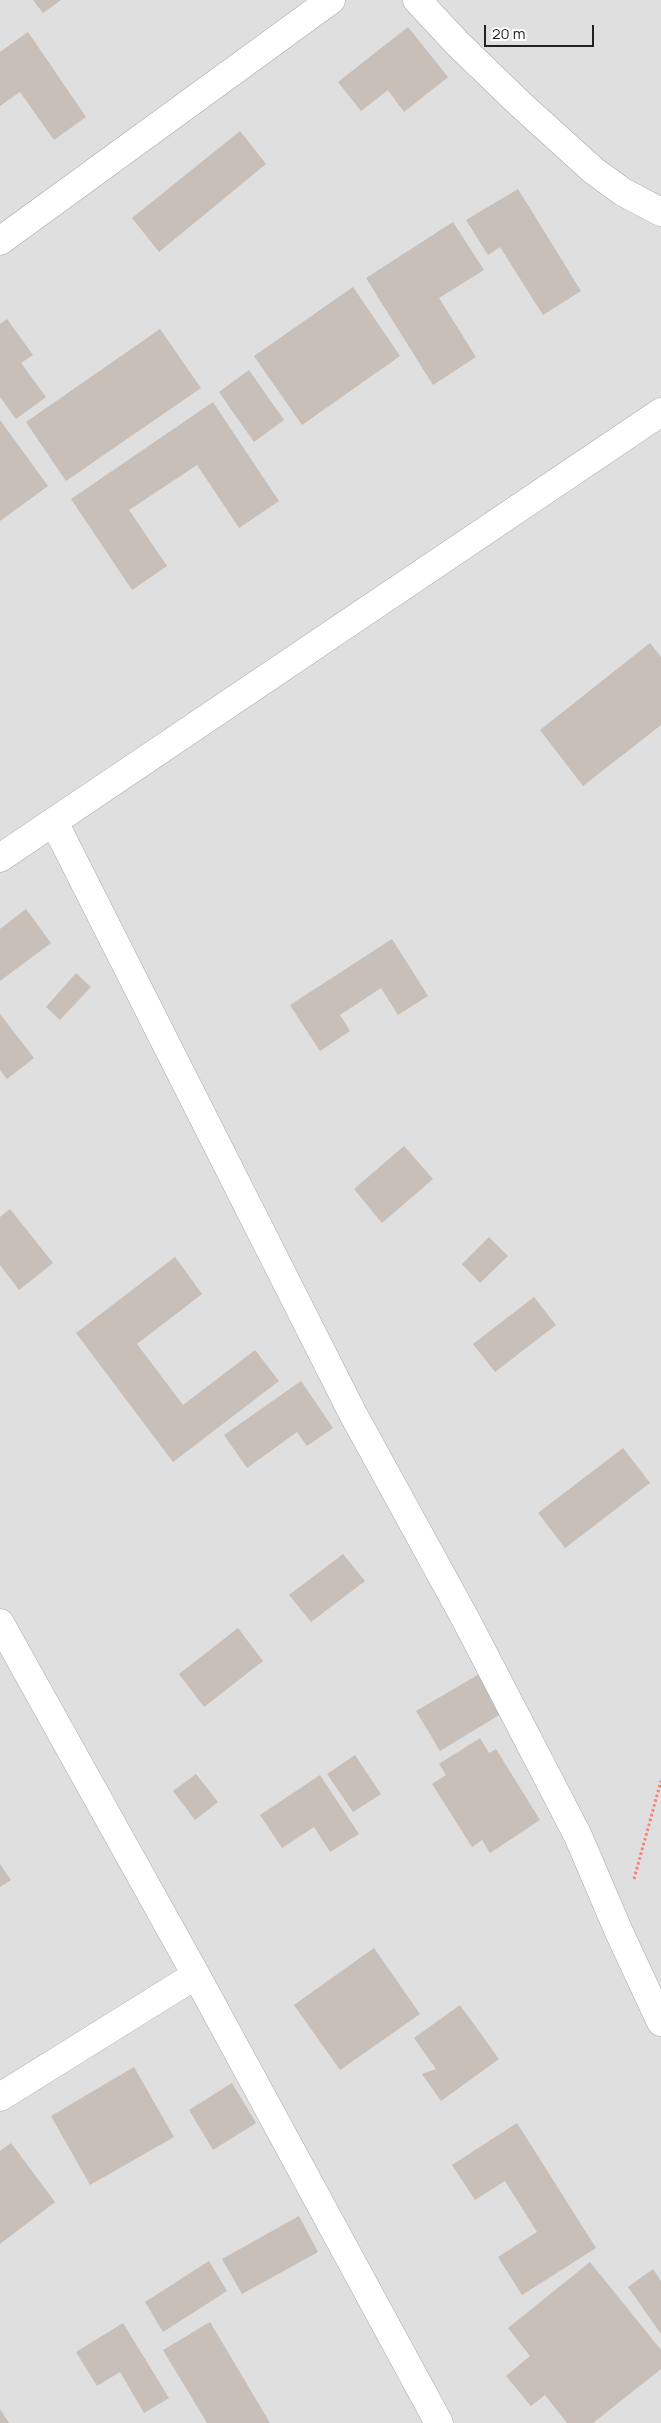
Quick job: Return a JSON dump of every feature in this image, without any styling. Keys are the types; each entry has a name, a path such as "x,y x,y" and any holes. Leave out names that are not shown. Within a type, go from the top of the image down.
{"street":[{"path":"0,241 331,0"},
{"path":"417,0 498,83 594,171 623,192 661,212"},
{"path":"0,858 661,412"},
{"path":"54,822 352,1412 466,1620 574,1828 661,2022"},
{"path":"0,1623 196,1975 439,2423"},
{"path":"0,2097 196,1975"}],"path":[{"path":"619,1932 661,1781"}],"shaded area":[{"path":"0,0 661,0 661,2423 0,2423"}],"building":[{"path":"33,0 61,0 43,13"},
{"path":"408,27 448,77 404,112 388,90 361,111 338,82"},
{"path":"28,32 86,117 54,140 20,92 0,106 0,52"},
{"path":"240,131 266,164 159,252 132,218"},
{"path":"518,189 581,291 543,315 500,247 488,255 466,220"},
{"path":"453,222 484,270 439,298 476,357 433,385 366,278"},
{"path":"353,287 400,356 302,425 254,356"},
{"path":"7,319 33,355 21,363 46,397 16,419 0,397 0,324"},
{"path":"160,329 201,388 66,481 26,422"},
{"path":"249,370 284,420 254,442 219,392"},
{"path":"213,402 279,501 239,528 197,465 129,510 167,566 132,590 71,499"},
{"path":"0,420 48,486 0,521"},
{"path":"650,643 661,657 661,725 583,786 540,730"},
{"path":"26,909 51,943 0,981 0,929"},
{"path":"392,939 428,996 398,1015 381,988 340,1015 350,1031 320,1051 290,1005"},
{"path":"76,973 91,987 60,1020 46,1007"},
{"path":"0,1014 34,1058 7,1079 0,1070"},
{"path":"404,1146 433,1179 382,1223 354,1189"},
{"path":"10,1209 53,1263 19,1290 0,1265 0,1217"},
{"path":"489,1237 508,1256 480,1283 462,1264"},
{"path":"175,1257 202,1294 137,1344 183,1405 255,1350 279,1381 173,1462 76,1333"},
{"path":"534,1297 556,1325 495,1372 473,1344"},
{"path":"301,1381 333,1428 307,1446 297,1432 247,1468 224,1435"},
{"path":"623,1448 650,1483 565,1548 538,1513"},
{"path":"343,1554 365,1581 311,1622 289,1595"},
{"path":"238,1628 263,1661 204,1707 179,1674"},
{"path":"481,1673 504,1712 440,1751 416,1711"},
{"path":"480,1738 489,1753 496,1749 540,1820 490,1853 482,1840 472,1847 432,1784 446,1775 439,1764"},
{"path":"355,1755 381,1794 353,1812 327,1774"},
{"path":"196,1774 218,1802 195,1820 173,1791"},
{"path":"320,1775 359,1834 330,1852 314,1827 282,1848 260,1815"},
{"path":"0,1864 11,1880 0,1887"},
{"path":"374,1948 420,2014 340,2070 294,2005"},
{"path":"460,2005 499,2059 441,2101 422,2074 436,2069 414,2038"},
{"path":"134,2067 174,2137 90,2185 51,2116"},
{"path":"232,2083 256,2123 213,2150 189,2110"},
{"path":"517,2123 596,2248 522,2295 498,2257 537,2232 505,2181 475,2200 452,2165"},
{"path":"11,2143 55,2202 0,2244 0,2151"},
{"path":"299,2216 318,2252 242,2294 222,2259"},
{"path":"209,2261 227,2291 163,2332 145,2302"},
{"path":"590,2262 661,2350 661,2369 593,2423 567,2423 545,2395 531,2406 506,2376 530,2356 508,2328"},
{"path":"653,2269 661,2281 661,2334 628,2287"},
{"path":"210,2322 270,2423 207,2423 163,2350"},
{"path":"123,2323 169,2398 144,2413 120,2372 97,2386 76,2352"},
{"path":"0,2409 9,2423 0,2423"}]}
